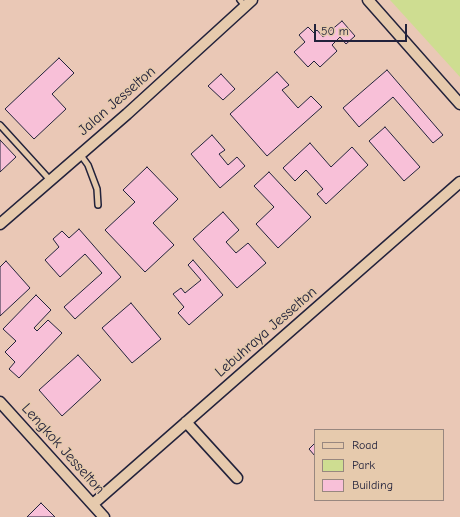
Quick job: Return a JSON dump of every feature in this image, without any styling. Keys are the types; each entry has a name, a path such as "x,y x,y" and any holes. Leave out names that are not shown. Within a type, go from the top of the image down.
{"street":[{"path":"368,0 460,104"},
{"name":"Jalan Jesselton","path":"0,224 127,114 246,2"},
{"name":"Lebuhraya Jesselton","path":"93,504 460,182"},
{"name":"Lengkok Jesselton","path":"0,402 104,517"},
{"path":"186,422 237,478"}],"lane":[{"path":"0,126 50,180"},
{"path":"80,154 88,165 97,189 98,205"}],"green space":[{"path":"390,0 460,0 460,77"}],"building":[{"path":"342,21 355,36 346,44 340,37 332,45 337,51 320,67 314,61 308,67 294,52 305,42 299,35 308,27 314,33 317,30 323,37"},
{"path":"59,58 74,73 52,94 66,109 34,139 5,109"},
{"path":"387,70 443,135 433,143 393,97 359,127 343,108"},
{"path":"277,72 289,85 282,90 298,108 311,96 322,107 267,156 230,114"},
{"path":"221,74 235,89 223,100 208,86"},
{"path":"385,127 420,167 404,181 369,141"},
{"path":"212,135 225,150 219,154 228,165 237,157 245,166 220,188 191,154"},
{"path":"0,140 16,157 0,172"},
{"path":"310,143 331,167 352,147 368,165 326,204 317,194 323,189 306,170 295,181 283,168"},
{"path":"147,167 178,199 153,223 174,245 145,272 105,230 135,202 123,190"},
{"path":"269,172 311,217 278,248 256,224 274,207 254,186"},
{"path":"223,212 239,230 226,242 236,253 248,243 266,263 237,288 193,239"},
{"path":"79,229 121,277 75,319 64,307 102,273 85,254 60,277 45,260 59,247 53,239 62,231 69,238"},
{"path":"193,260 223,295 189,325 178,313 184,307 173,294 181,288 185,293 201,280 188,265"},
{"path":"6,261 30,288 0,316 0,267"},
{"path":"36,295 51,310 34,328 37,331 48,320 62,333 19,378 9,369 15,362 5,352 16,341 3,329"},
{"path":"131,303 161,339 132,363 102,328"},
{"path":"78,355 101,380 62,416 39,390"},
{"path":"314,444 314,455 309,449"},
{"path":"41,503 55,517 27,517"}]}
